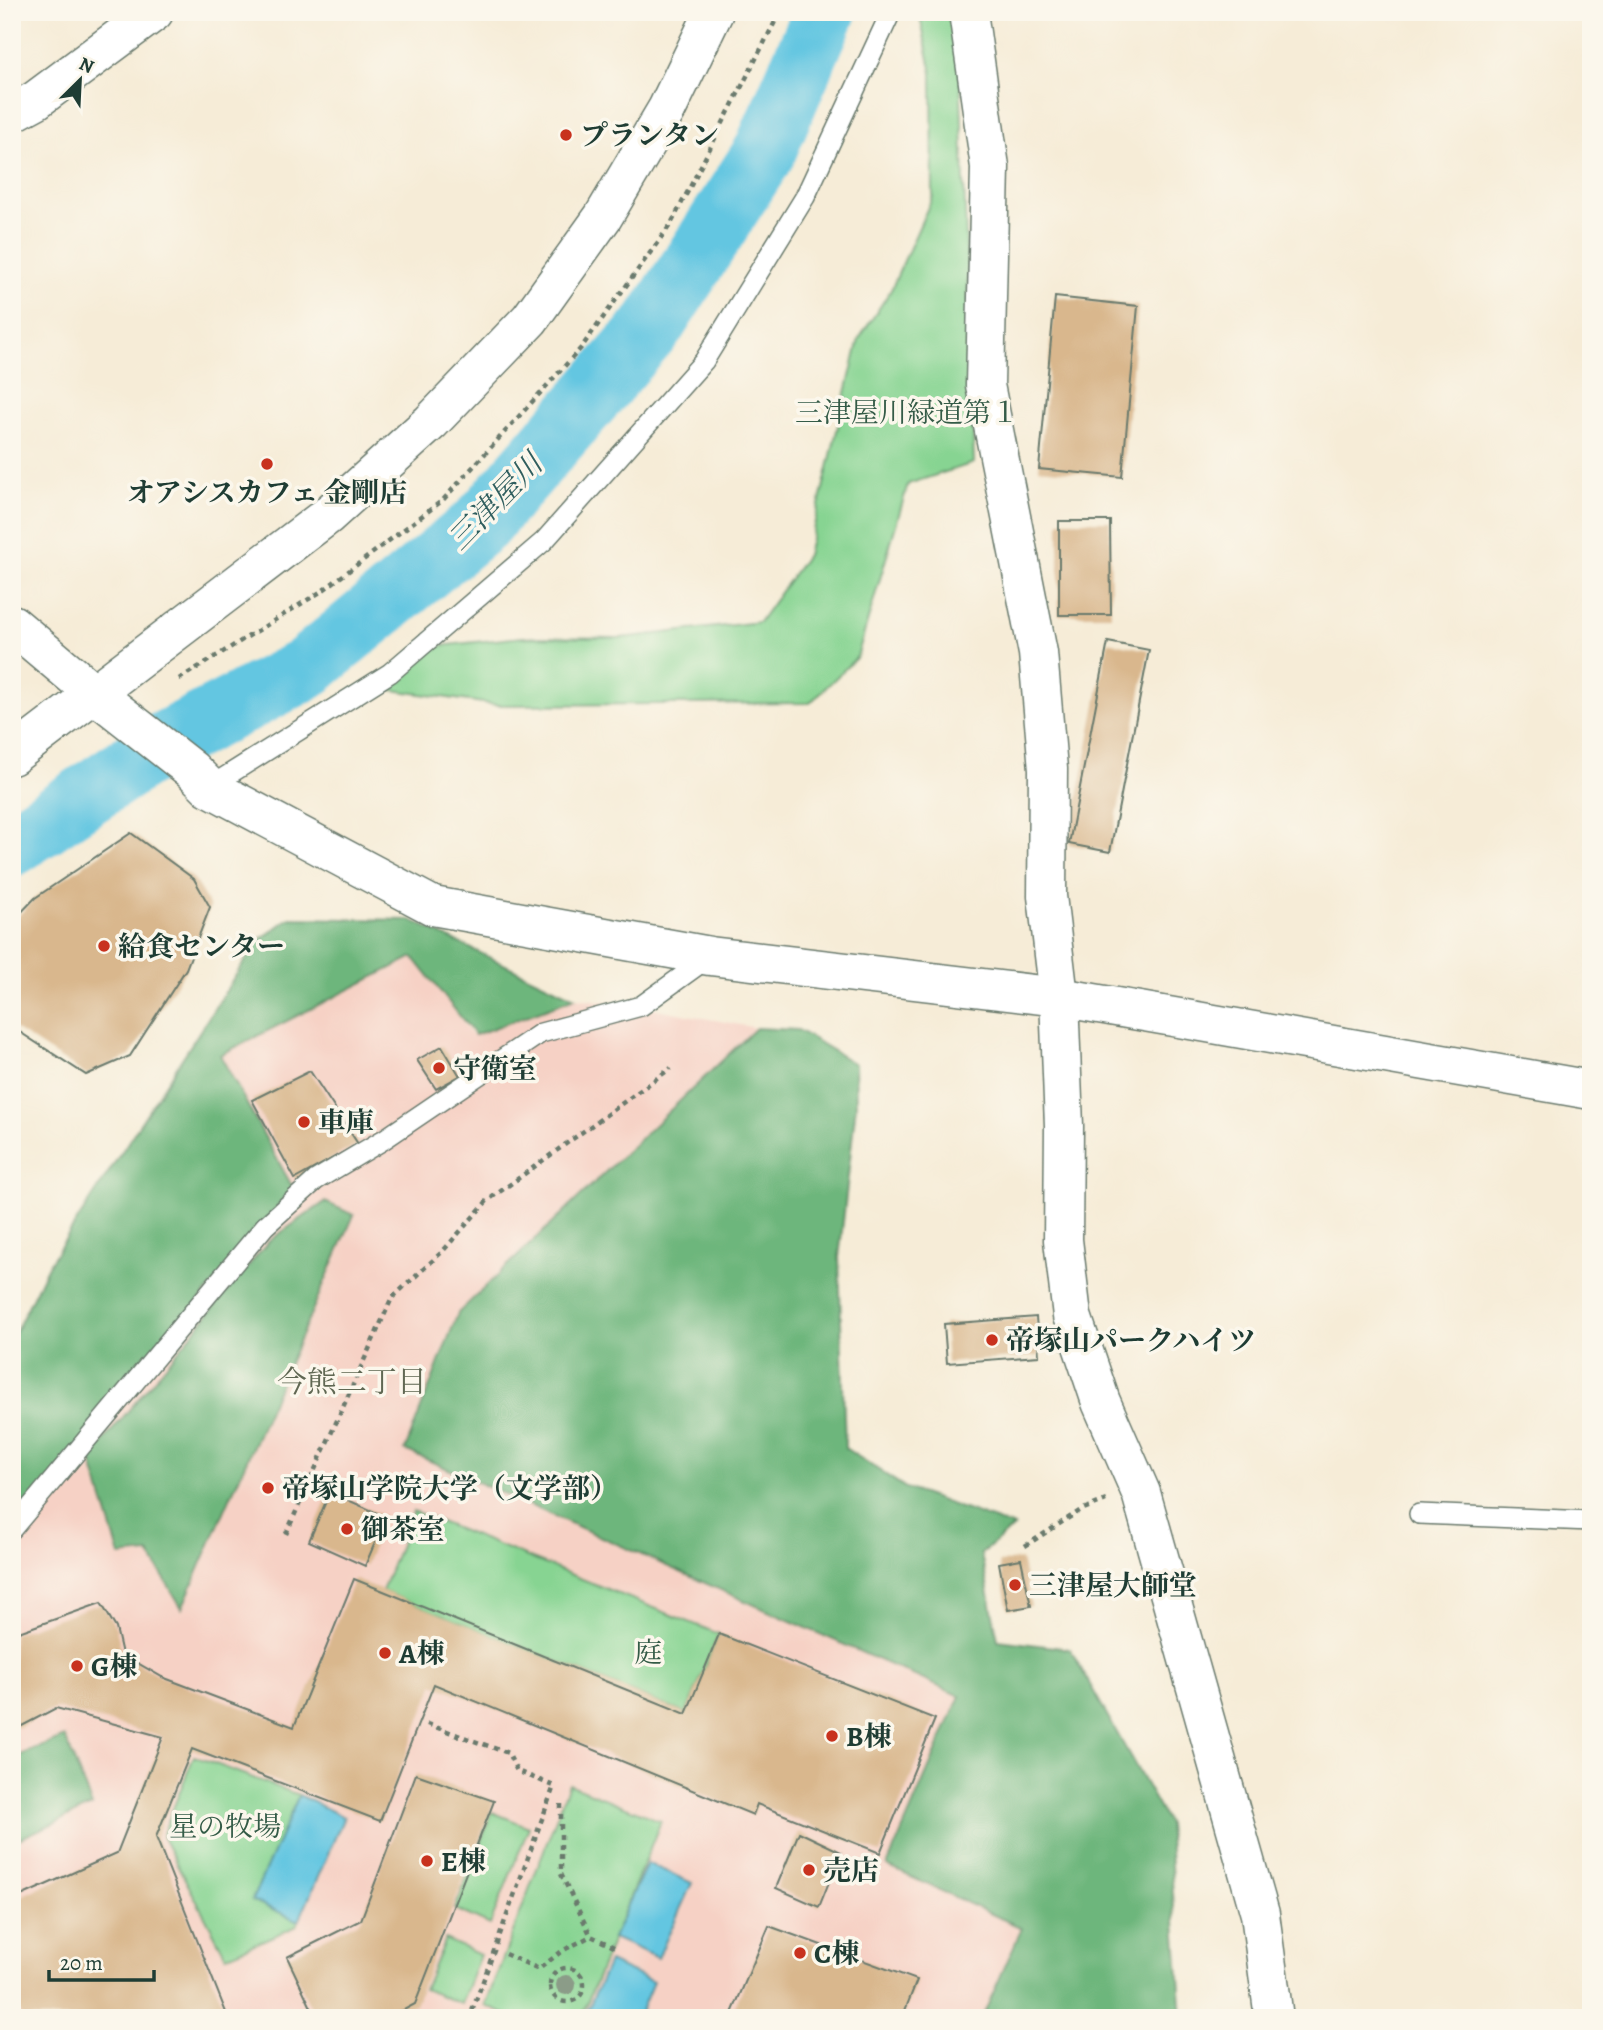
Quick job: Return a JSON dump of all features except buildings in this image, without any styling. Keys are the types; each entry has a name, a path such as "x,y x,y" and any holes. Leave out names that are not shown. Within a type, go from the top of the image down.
{"street":[{"path":"12,113 36,100 154,12"},
{"path":"12,757 327,516 431,422 530,319 603,217 667,109 714,12"},
{"path":"968,12 990,167 985,385 1038,653 1048,769 1047,896 1059,997 1064,1126 1063,1240 1072,1316 1101,1402 1141,1493 1259,1914 1274,2018"},
{"path":"12,624 200,778 433,906 710,956 1059,997 1591,1090"}],"lane":[{"path":"200,778 390,673 534,550 704,361 805,197 891,12"},
{"path":"12,1529 265,1226 316,1181 383,1140 541,1033 641,1006 710,956"},
{"path":"1419,1514 1591,1521"}],"path":[{"path":"286,1534 392,1298 443,1251 487,1201 671,1068"},
{"path":"1025,1546 1081,1510"},
{"path":"427,1724 508,1753 517,1771 554,1786 471,2014"},
{"path":"561,1804 562,1874 591,1936 614,1947"},
{"path":"505,1954 539,1969 562,1951 591,1936"},
{"path":"568,1968 582,1976 584,1987 580,1996 569,2002 555,1998 550,1990 550,1981 554,1974 568,1968"}],"shaded area":[{"name":"帝塚山学院大学（文学部）","path":"415,956 472,1035 575,998 641,1006 756,1028 458,1313 405,1450 961,1696 887,1866 1022,1928 982,2018 12,2018 12,1527 218,1054"}],"green space":[{"name":"三津屋川緑道第１","path":"919,12 954,12 959,40 974,463 908,484 857,657 810,703 497,705 386,689 429,647 523,637 621,638 759,622 807,555 859,339 891,290 933,196 932,73"},
{"path":"290,918 411,920 575,998 475,1035 413,957 220,1055 293,1188 12,1527 12,1339 48,1266 258,941"},
{"path":"756,1028 798,1030 855,1064 856,1105 839,1258 845,1448 906,1488 1014,1527 981,1554 998,1640 1070,1649 1168,1824 1182,2018 982,2018 1022,1928 887,1866 960,1696 405,1450 458,1313"},
{"path":"325,1202 354,1215 182,1608 149,1553 120,1556 90,1457 269,1241"},
{"name":"庭","path":"413,1511 719,1634 686,1714 382,1591"},
{"path":"65,1737 92,1806 12,1842 12,1758"},
{"name":"星の牧場","path":"194,1756 299,1795 252,1900 299,1921 295,1927 226,1956 162,1836"},
{"path":"569,1784 661,1821 581,2018 515,2018 485,2006"},
{"path":"492,1812 529,1827 490,1925 455,1909"},
{"path":"445,1939 480,1955 461,2004 424,1989"}],"water":[{"path":"299,1795 344,1817 299,1921 252,1900"},
{"path":"647,1863 692,1883 658,1958 613,1938"},
{"path":"609,1962 653,1982 638,2018 584,2018"}],"waterway":[{"name":"三津屋川","path":"12,845 164,743 304,670 481,524 653,326 764,153 825,12"}],"place":[{"name":"プランタン","path":"566,135"},
{"name":"オアシスカフェ 金剛店","path":"267,464"},
{"name":"給食センター","path":"104,946"},
{"name":"守衛室","path":"439,1068"},
{"name":"車庫","path":"304,1122"},
{"name":"帝塚山パークハイツ","path":"992,1340"},
{"name":"帝塚山学院大学（文学部）","path":"268,1488"},
{"name":"御茶室","path":"347,1529"},
{"name":"三津屋大師堂","path":"1015,1585"},
{"name":"A棟","path":"385,1653"},
{"name":"G棟","path":"77,1666"},
{"name":"B棟","path":"832,1736"},
{"name":"E棟","path":"427,1861"},
{"name":"売店","path":"809,1870"},
{"name":"C棟","path":"800,1953"}],"district":[{"name":"今熊二丁目","path":"352,1382"}]}
